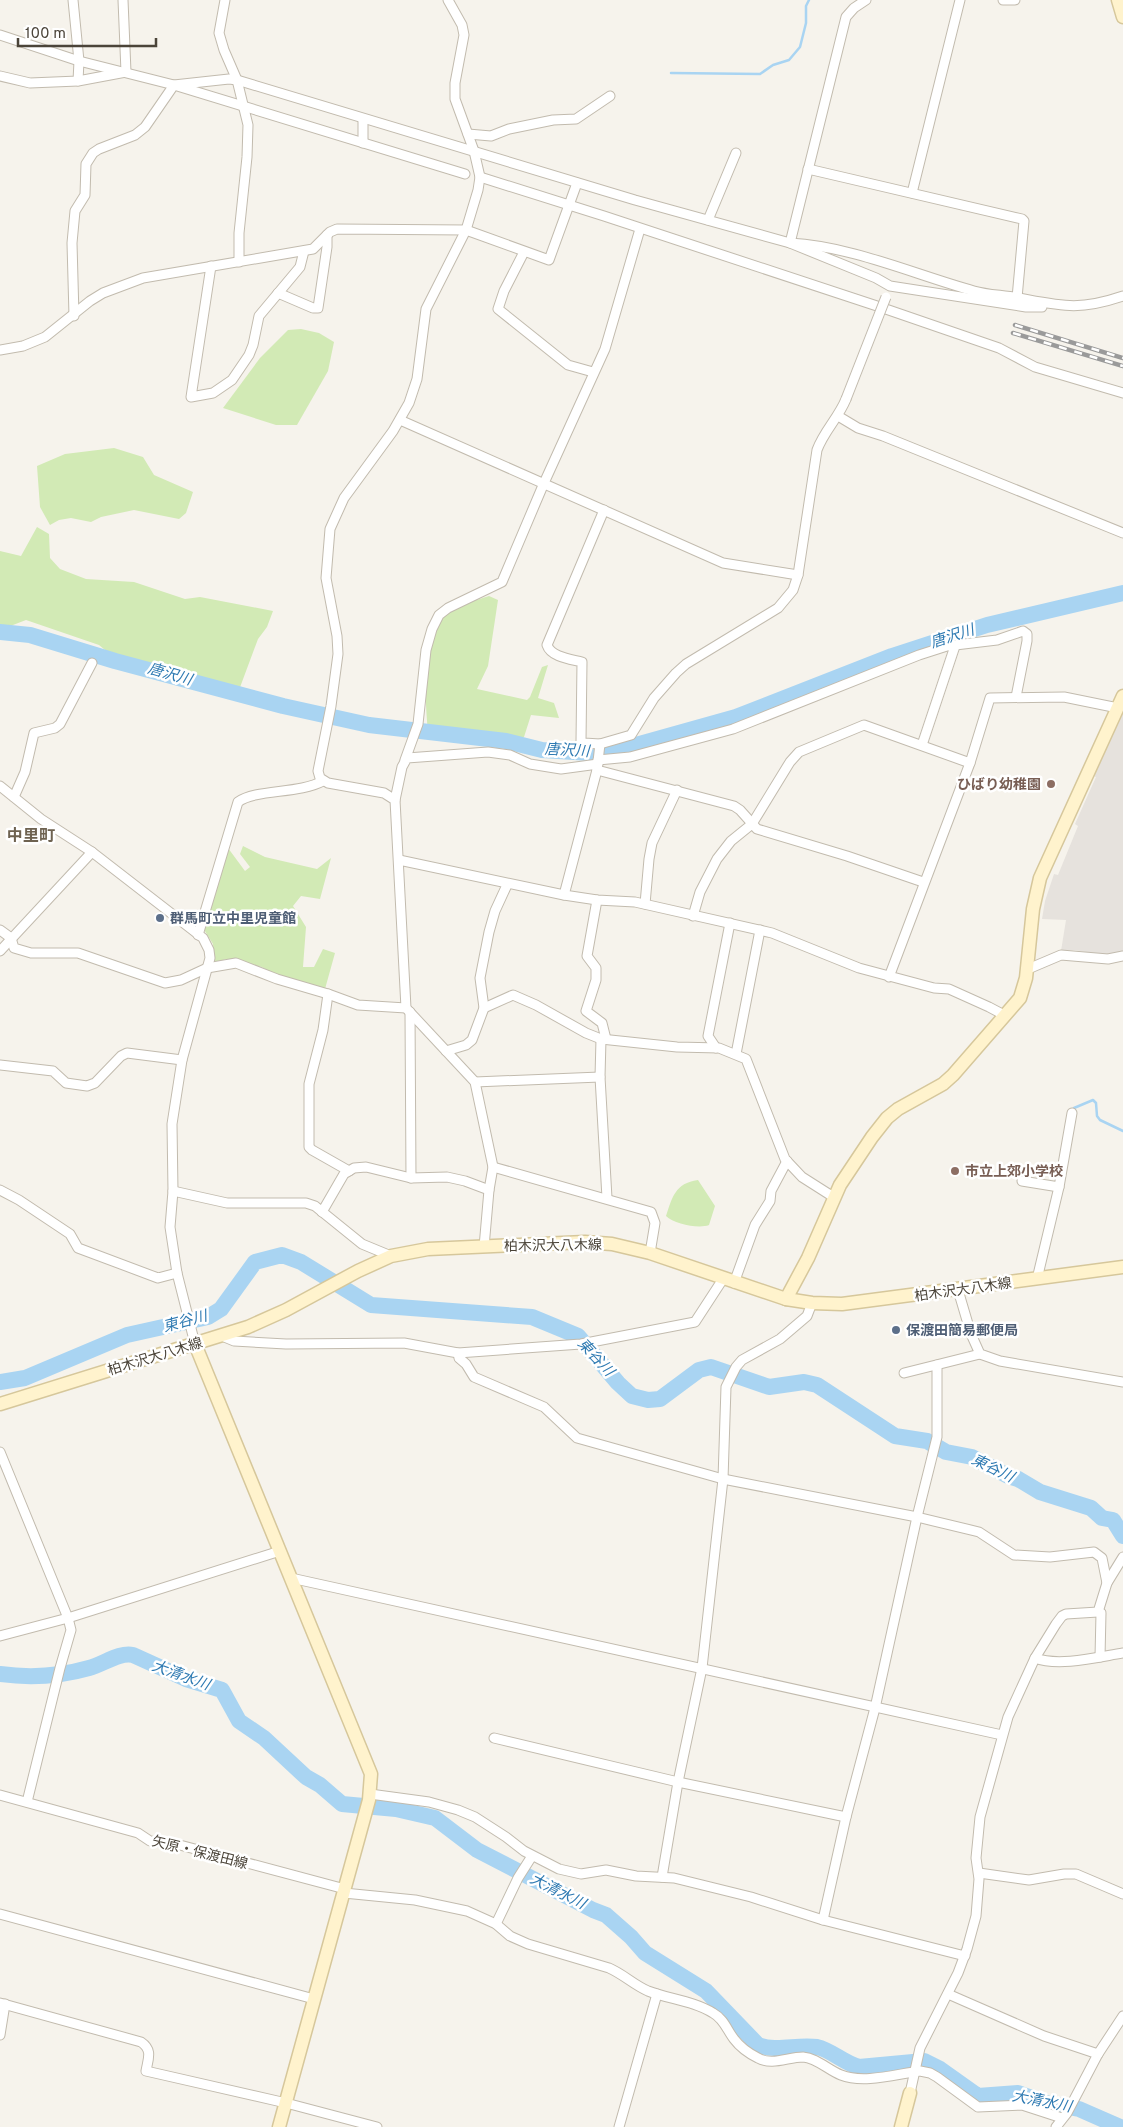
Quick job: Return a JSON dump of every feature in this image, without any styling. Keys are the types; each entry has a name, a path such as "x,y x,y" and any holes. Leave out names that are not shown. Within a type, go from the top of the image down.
{"street":[{"path":"73,0 74,28 80,61 78,81"},
{"path":"123,0 126,72"},
{"path":"225,0 219,33 237,80 248,125 239,233 239,262"},
{"path":"323,781 318,771 331,706 338,654 337,636 326,578 330,529 344,498 400,420 415,388 428,302 466,230 475,204 480,177 474,151 457,106 455,90 463,30 448,0"},
{"path":"790,243 846,16 866,0"},
{"path":"912,193 960,0"},
{"path":"1003,0 1015,0"},
{"path":"1118,0 1123,17"},
{"path":"0,34 80,61 174,85 465,174"},
{"path":"0,76 30,83 78,81 126,72"},
{"path":"74,316 71,259 72,234 75,211 85,195 86,164 93,153 135,134 145,127 174,85 229,79 578,183 790,243 876,278 890,286 1026,307 1053,305"},
{"path":"468,134 490,136 509,129 553,120 576,119 610,96"},
{"path":"363,118 363,143"},
{"path":"708,220 736,153"},
{"path":"808,169 1022,219 1024,222 1017,298"},
{"path":"480,177 877,306 999,348 1035,367 1123,393"},
{"path":"0,350 23,346 45,337 103,293 143,278 313,249 327,235 337,229 466,230 548,260 578,183"},
{"path":"411,1178 408,1010 395,800 405,760 418,724 426,650 432,629 439,615 448,608 502,582 593,372 605,349 640,229"},
{"path":"278,293 312,308 318,308 327,235"},
{"path":"790,243 808,244 878,261 975,291 1069,308 1101,304 1123,296"},
{"path":"211,266 191,397 213,393 232,380 251,350 259,316 300,266 304,250"},
{"path":"524,252 504,291 498,309 568,365 593,372"},
{"path":"604,510 547,645 548,650 554,654 582,662 581,740 584,743 600,745 632,735 654,698 676,673 686,664 778,608 793,590 798,575 818,450 825,433 838,416 846,399 890,286"},
{"path":"838,416 858,428 892,439 1123,533"},
{"path":"400,420 723,563 798,575"},
{"path":"405,760 488,752 510,755 530,764 561,769 630,757 733,729 919,655 947,646 997,640 1021,631 1025,632 1027,641 1016,697"},
{"path":"922,745 955,646"},
{"path":"14,797 25,772 34,733 55,728 60,724 92,663"},
{"path":"786,1298 808,1258 848,1173 887,1118 907,1102 943,1084 953,1076 1020,998 1028,969 1033,909 1040,878 1120,702 1064,697 990,698 970,763 923,882 889,976"},
{"path":"693,916 700,892 717,859 731,841 752,824 790,762 799,752 808,747 829,741 864,725 970,763"},
{"path":"564,896 598,763 600,745"},
{"path":"598,763 677,790 734,806 757,829 847,856 923,882"},
{"path":"198,935 238,802 248,797 312,787 323,781 384,793 395,800"},
{"path":"1,789 41,819 92,852 198,935 207,943 209,950 210,958 182,1060 172,1124 173,1191 170,1227 177,1273 195,1344 370,1769 370,1797 280,2127"},
{"path":"645,904 652,843 677,790"},
{"path":"0,951 92,852"},
{"path":"399,860 564,896 645,904 760,930 812,948 859,968 934,988 949,989 1006,1016"},
{"path":"446,1051 466,1045 472,1040 484,1008 480,978 495,911 508,885"},
{"path":"598,900 587,956 596,968 596,980 586,1011 602,1023 604,1039 600,1076 607,1198"},
{"path":"716,1048 708,1036 730,923"},
{"path":"0,930 11,938 14,948 23,951 31,953 78,953 165,983 181,980 206,968 236,962 277,979 364,1006 391,1006 408,1010 475,1082 493,1167 484,1247"},
{"path":"736,1054 760,930"},
{"path":"1028,969 1061,955 1102,959 1123,956"},
{"path":"328,994 323,1030 308,1084 309,1147 349,1171"},
{"path":"484,1008 513,995 536,1005 586,1033 604,1039 677,1047 716,1048 736,1054 749,1063 755,1086 787,1161 802,1177 835,1198"},
{"path":"0,1065 54,1071 66,1083 87,1086 95,1083 121,1056 127,1053 182,1060"},
{"path":"475,1082 600,1076"},
{"path":"1036,1279 1058,1187 1072,1113"},
{"path":"222,1336 234,1341 286,1344 404,1343 458,1353 581,1344 598,1339 695,1322 729,1281 755,1224 770,1201 772,1191 787,1161"},
{"path":"322,1212 344,1174 354,1168 366,1167 411,1178 447,1177 465,1181 489,1190"},
{"path":"493,1167 651,1212 655,1224 650,1253"},
{"path":"1022,1181 1058,1187"},
{"path":"0,1190 19,1200 70,1234 78,1248 158,1278 177,1273"},
{"path":"173,1191 227,1203 306,1203 315,1206 362,1244 391,1256"},
{"name":"柏木沢大八木線","path":"0,1404 222,1336 267,1319 391,1256 428,1249 585,1242 612,1244 650,1253 729,1281 786,1298 812,1303 842,1304 1123,1267"},
{"path":"958,1290 971,1334 980,1354"},
{"path":"662,1877 678,1782 702,1668 723,1479 724,1397 728,1380 742,1360 780,1340 797,1326 807,1316 812,1303"},
{"path":"458,1353 474,1377 544,1407 577,1438 723,1479 916,1517 979,1532 1014,1555 1050,1557 1094,1552 1102,1558 1107,1583"},
{"path":"904,1372 980,1354 1000,1361 1123,1382"},
{"path":"822,1920 846,1817 875,1708 916,1517 937,1437 937,1365"},
{"path":"0,1452 68,1618 71,1630 27,1802"},
{"path":"0,1636 68,1618 280,1551"},
{"path":"1098,1612 1107,1583 1123,1557"},
{"path":"291,1578 1002,1735"},
{"path":"1098,1612 1101,1613 1100,1657"},
{"path":"901,2127 918,2054 965,1956 976,1916 979,1873 976,1858 980,1816 1002,1735 1013,1703 1035,1658 1062,1616 1098,1612"},
{"path":"1035,1658 1045,1661 1083,1659 1123,1653"},
{"path":"494,1738 678,1782 846,1817"},
{"name":"矢原・保渡田線","path":"0,1795 138,1833 150,1841 176,1844 344,1891 415,1900 462,1910 496,1924 510,1936 528,1944 620,1972 646,1990 702,2007 714,2013 722,2020 735,2040 759,2059 770,2062 793,2058 811,2058 841,2075 856,2078 916,2069"},
{"path":"370,1797 429,1802 458,1810 474,1817 532,1856 559,1869 581,1874 606,1870 636,1876 674,1878 751,1897 822,1920 965,1956"},
{"path":"496,1924 518,1878 532,1856"},
{"path":"979,1873 1028,1880 1076,1874 1123,1894"},
{"path":"0,1914 314,1999"},
{"path":"619,2127 657,1994"},
{"path":"948,1994 1044,2036 1098,2054"},
{"path":"0,2035 3,2004 141,2042 149,2049 146,2071 286,2103 377,2127"},
{"path":"1056,2127 1067,2113 1098,2054 1123,2016"},
{"path":"916,2069 930,2073 978,2107 1022,2106 1062,2118"}],"shaded area":[{"path":"1123,707 1123,952 1102,955 1075,950 1061,951 1066,920 1042,919 1045,901 1054,874 1058,875 1078,826 1075,824 1096,777 1091,775"}],"green space":[{"path":"301,329 319,333 334,342 328,371 297,425 276,425 223,408 260,358 288,330"},
{"path":"114,448 143,457 154,475 193,492 186,513 179,519 134,510 101,517 91,522 71,518 59,520 50,525 40,507 37,466 65,454"},
{"path":"37,527 49,534 50,558 60,569 86,579 134,582 185,599 200,597 273,611 267,627 258,639 239,690 181,679 122,664 99,645 26,620 0,630 0,551 21,556"},
{"path":"489,596 498,600 488,666 477,689 527,700 542,667 548,665 538,698 554,703 559,718 531,715 524,737 474,739 428,732 426,671 431,640 436,626 443,615 452,609"},
{"path":"243,846 265,857 317,869 331,858 320,899 301,896 293,906 306,927 303,967 314,967 323,949 335,953 325,989 277,976 262,967 226,959 214,963 213,944 203,928 228,848 245,871 250,867 240,854"},
{"path":"698,1180 715,1206 709,1225 687,1225 666,1216 673,1197 679,1188 684,1184"}],"waterway":[{"path":"671,73 760,74 773,65 789,60 800,47 806,23 806,6 809,0"},
{"name":"唐沢川","path":"0,632 30,635 115,661 283,706 369,725 506,741 542,750 590,753 636,745 736,717 892,656 987,625 1123,593"},
{"path":"1074,1108 1093,1100 1096,1103 1097,1116 1100,1120 1123,1131"},
{"name":"東谷川","path":"0,1382 25,1378 127,1335 208,1317 221,1309 255,1262 282,1255 301,1262 371,1305 532,1317 578,1336 618,1383 632,1396 648,1400 660,1399 699,1370 711,1367 769,1387 804,1382 817,1385 895,1436 927,1441 946,1452 972,1457 1040,1492 1091,1508 1102,1518 1113,1520 1123,1536"},
{"name":"大清水川","path":"0,1674 34,1676 67,1673 89,1668 122,1655 133,1655 186,1679 222,1690 239,1721 264,1738 306,1777 320,1785 342,1804 396,1809 435,1818 477,1850 606,1915 631,1937 645,1953 706,1991 758,2045 772,2048 817,2047 859,2067 924,2061 940,2069 978,2096 1018,2093 1046,2103 1079,2109 1120,2127"}],"railway":[{"path":"1015,325 1123,358"},
{"path":"1013,333 1123,366"}],"place":[{"name":"ひばり幼稚園","path":"1051,784"},
{"name":"群馬町立中里児童館","path":"160,918"},
{"name":"市立上郊小学校","path":"955,1171"},
{"name":"保渡田簡易郵便局","path":"896,1330"}],"district":[{"name":"中里町","path":"31,835"}]}
